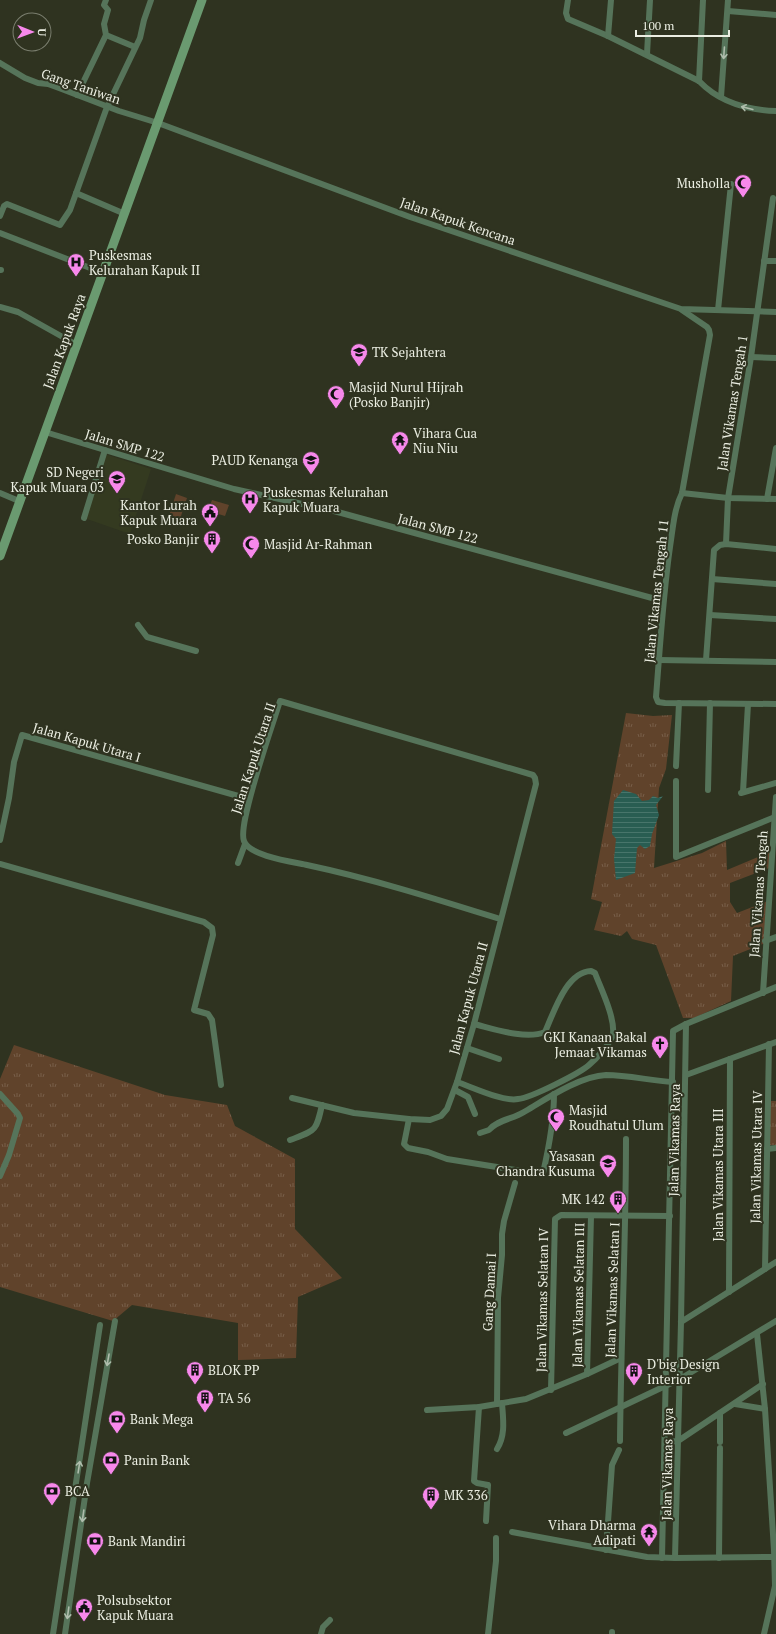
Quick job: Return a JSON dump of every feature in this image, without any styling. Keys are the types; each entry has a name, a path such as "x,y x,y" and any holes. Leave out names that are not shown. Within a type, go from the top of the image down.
{"main road":[{"name":"Jalan Kapuk Raya","path":"0,556 202,0"}],"street":[{"path":"77,95 106,35 104,24 108,10 104,5 106,0"},
{"path":"0,216 4,206 7,204 60,225 70,210 107,107 140,38 151,0"},
{"path":"568,0 566,13 568,19 647,54 699,81 708,90 743,108 776,111"},
{"path":"608,36 611,0"},
{"path":"647,54 650,0"},
{"path":"699,81 703,0"},
{"path":"721,97 728,0"},
{"path":"728,12 776,15"},
{"path":"106,35 135,47"},
{"name":"Gang Taniwan","path":"0,63 38,84 48,84 107,107 158,122"},
{"name":"Jalan Kapuk Kencana","path":"158,122 410,217 681,309 776,312"},
{"path":"718,310 731,184"},
{"path":"76,193 125,214"},
{"name":"Jalan Vikamas Tengah 1","path":"726,544 728,498 751,357 773,198"},
{"path":"0,233 103,273"},
{"path":"764,261 776,261"},
{"path":"0,306 18,312 77,345"},
{"name":"Jalan Vikamas Tengah 11","path":"681,309 707,327 710,335 682,493 677,503 663,601 656,697 658,702 776,704"},
{"path":"751,357 776,358"},
{"name":"Jalan SMP 122","path":"45,432 234,489 334,511 663,601"},
{"path":"767,499 776,448"},
{"path":"84,518 105,450"},
{"path":"0,493 19,501"},
{"path":"682,493 728,498 776,499"},
{"path":"706,660 714,550 720,545 726,544 776,549"},
{"path":"712,580 776,584"},
{"path":"710,615 776,619"},
{"path":"138,626 147,637 196,651"},
{"path":"659,660 776,662"},
{"name":"Jalan Kapuk Utara II","path":"245,844 243,827 246,799 280,701 533,775 535,778 536,784 474,1024 450,1104 441,1116 430,1120 409,1120"},
{"path":"676,766 679,703"},
{"path":"708,790 710,703"},
{"path":"748,704 742,793 776,783"},
{"name":"Jalan Kapuk Utara I","path":"0,840 9,798 14,762 22,735 246,799"},
{"path":"676,781 676,857 775,817"},
{"name":"Jalan Vikamas Tengah","path":"763,992 765,941 776,797"},
{"path":"238,863 245,844 254,851 275,858 356,875 500,919"},
{"path":"0,864 204,922 210,926 213,935 194,1010 208,1014 212,1020 221,1085"},
{"path":"765,941 776,937"},
{"path":"457,1082 498,1096 514,1099 535,1094 589,1065 611,1039 613,1033 611,1015 595,973 591,971 576,976 569,983 545,1032 540,1034 519,1034 474,1024"},
{"path":"685,1024 776,987"},
{"name":"Jalan Vikamas Raya","path":"685,1024 686,1075 681,1322 677,1441 669,1558 667,1385 673,1031 685,1024"},
{"path":"686,1075 776,1042"},
{"name":"Jalan Vikamas Utara IV","path":"765,1269 769,1044"},
{"path":"467,1048 499,1059"},
{"name":"Jalan Vikamas Utara III","path":"729,1292 730,1059"},
{"path":"480,1133 489,1130 493,1125 522,1113 539,1102 574,1084 604,1075 673,1082"},
{"path":"455,1090 468,1097 475,1114"},
{"path":"0,1094 20,1118 9,1155 0,1176"},
{"path":"292,1098 354,1113 409,1120 404,1144 408,1148 428,1152 447,1159 540,1174 543,1173 554,1120 554,1094"},
{"path":"768,1099 776,1099"},
{"path":"290,1140 312,1132 315,1129 322,1105"},
{"name":"Jalan Vikamas Selatan I","path":"620,1441 621,1358 626,1216 626,1139"},
{"path":"767,1149 776,1148"},
{"name":"Gang Damai I","path":"497,1449 502,1439 503,1432 500,1403 498,1298 502,1255 502,1234 504,1221 515,1183"},
{"name":"Jalan Vikamas Selatan IV","path":"551,1390 555,1221 557,1217 561,1215 590,1216"},
{"path":"590,1216 670,1216"},
{"name":"Jalan Vikamas Selatan III","path":"587,1374 590,1216"},
{"path":"681,1322 776,1262"},
{"path":"566,1433 678,1380 757,1334 776,1321"},
{"path":"65,1634 87,1483 115,1322"},
{"path":"53,1634 100,1325"},
{"path":"757,1334 766,1409 775,1586 764,1634"},
{"path":"427,1410 479,1408 526,1399 551,1390 621,1358"},
{"path":"667,1442 677,1441 764,1384"},
{"path":"734,1404 766,1409"},
{"path":"479,1408 474,1481 488,1485 486,1521"},
{"path":"719,1558 720,1413"},
{"path":"606,1550 612,1465 619,1450"},
{"path":"512,1532 626,1554 669,1558 774,1557"},
{"path":"488,1634 496,1561 496,1538"},
{"path":"321,1634 323,1627 330,1620"}],"shaded area":[{"name":"SD Negeri Kapuk Muara 03","path":"105,454 151,469 130,534 84,518"}],"green space":[{"path":"176,494 187,498 178,525 167,522"},
{"path":"212,500 229,505 225,516 208,511"},
{"path":"626,713 653,716 672,715 666,769 659,788 654,868 702,853 726,841 727,870 770,852 769,868 730,883 730,902 737,913 768,901 765,943 733,956 731,1001 694,1018 683,1018 656,945 632,939 627,931 621,936 594,930 602,902 591,899"},
{"path":"14,1045 165,1095 227,1105 235,1126 295,1159 295,1229 342,1278 298,1297 296,1358 238,1360 238,1323 132,1305 113,1321 0,1287 0,1079"},
{"path":"769,1101 776,1101 776,1145 768,1145"}],"water":[{"path":"623,790 636,794 642,801 649,800 653,796 658,798 663,796 656,805 659,815 652,834 650,846 645,849 640,845 637,848 635,873 616,880 614,859 616,839 612,834 614,801"}],"place":[{"name":"Musholla","path":"743,198"},
{"name":"Puskesmas Kelurahan Kapuk II","path":"76,277"},
{"name":"TK Sejahtera","path":"359,367"},
{"name":"Masjid Nurul Hijrah (Posko Banjir)","path":"336,409"},
{"name":"Vihara Cua Niu Niu","path":"400,455"},
{"name":"PAUD Kenanga","path":"311,475"},
{"name":"SD Negeri Kapuk Muara 03","path":"117,494"},
{"name":"Puskesmas Kelurahan Kapuk Muara","path":"250,514"},
{"name":"Kantor Lurah Kapuk Muara","path":"210,527"},
{"name":"Posko Banjir","path":"212,554"},
{"name":"Masjid Ar-Rahman","path":"251,559"},
{"name":"GKI Kanaan Bakal Jemaat Vikamas","path":"660,1059"},
{"name":"Masjid Roudhatul Ulum","path":"556,1132"},
{"name":"Yasasan Chandra Kusuma","path":"608,1178"},
{"name":"MK 142","path":"618,1214"},
{"name":"BLOK PP","path":"195,1385"},
{"name":"D'big Design Interior","path":"634,1386"},
{"name":"TA 56","path":"205,1413"},
{"name":"Bank Mega","path":"117,1434"},
{"name":"Panin Bank","path":"111,1475"},
{"name":"BCA","path":"52,1506"},
{"name":"MK 336","path":"431,1510"},
{"name":"Vihara Dharma Adipati","path":"649,1547"},
{"name":"Bank Mandiri","path":"95,1556"},
{"name":"Polsubsektor Kapuk Muara","path":"84,1622"}]}
